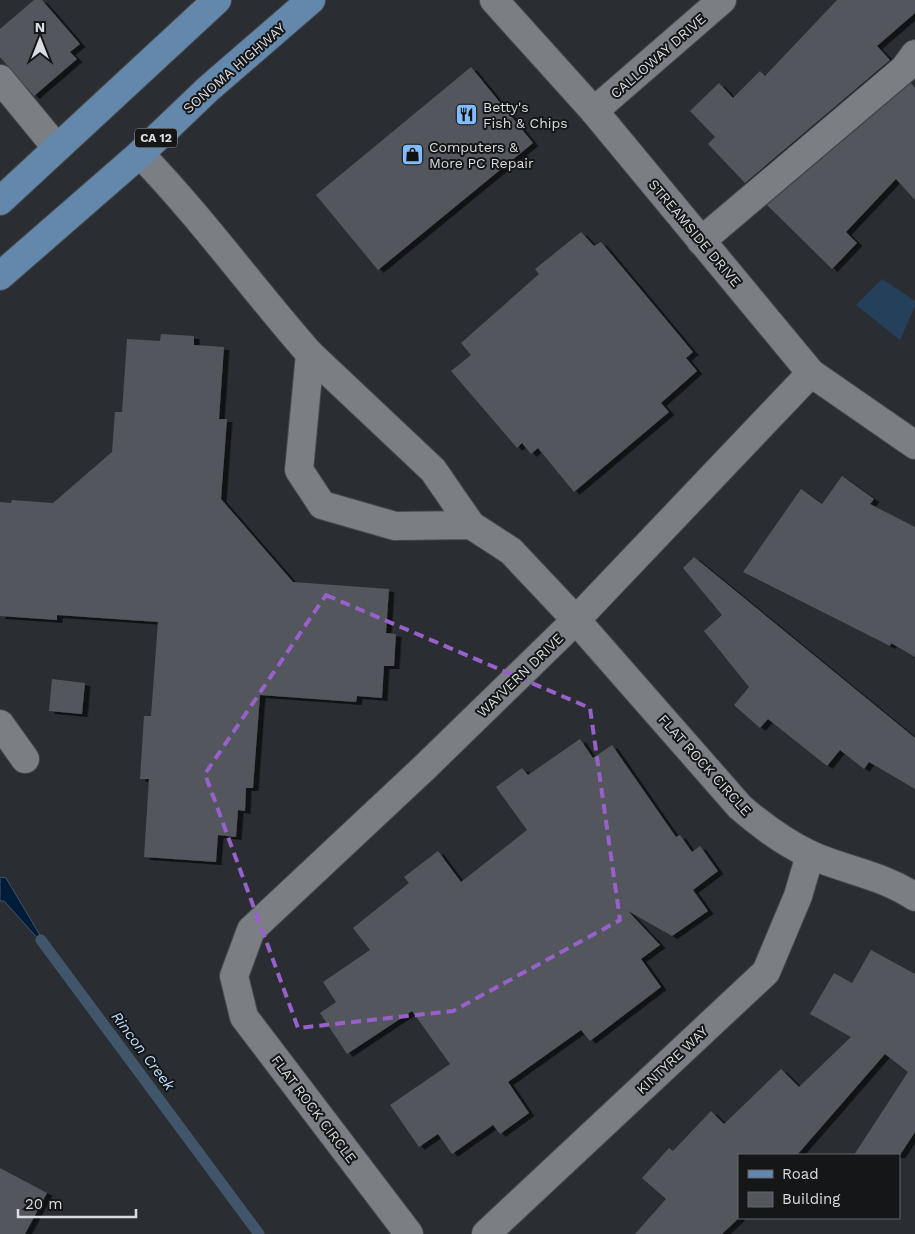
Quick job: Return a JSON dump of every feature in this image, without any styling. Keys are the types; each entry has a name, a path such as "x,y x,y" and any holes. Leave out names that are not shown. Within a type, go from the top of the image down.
{"main road":[{"path":"0,201 56,147 217,0"},
{"name":"SONOMA HIGHWAY","path":"0,276 140,154 208,89 312,0"}],"street":[{"name":"STREAMSIDE DRIVE","path":"494,0 594,111 811,373 915,445"},
{"name":"CALLOWAY DRIVE","path":"594,111 722,0"},
{"path":"700,241 904,69 915,54"},
{"path":"0,79 56,147"},
{"path":"140,154 177,192 272,312 310,354 433,470 471,525"},
{"path":"310,354 299,470 322,505 396,526 471,525"},
{"name":"WAYVERN DRIVE","path":"234,976 251,930 424,768 576,620 811,373"},
{"name":"FLAT ROCK CIRCLE","path":"471,525 512,551 576,620 740,807 772,834 810,855 870,876 915,897"},
{"path":"0,724 24,759"},
{"name":"KINTYRE WAY","path":"486,1234 766,972 798,896 810,855"},
{"name":"FLAT ROCK CIRCLE","path":"234,976 244,1017 409,1234"}],"highlighted area":[{"path":"326,595 590,708 620,920 453,1011 298,1028 205,774"}],"shaded area":[{"path":"882,279 915,301 915,306 900,340 856,305"},
{"path":"0,877 6,878 50,952 4,901 0,901"}],"building":[{"path":"34,0 42,0 80,44 70,52 77,59 34,96 0,57 0,29"},
{"path":"837,0 915,0 915,13 877,46 890,60 745,183 708,144 715,137 690,111 719,83 733,98 760,71 765,76"},
{"path":"471,67 533,143 378,270 316,195"},
{"path":"911,83 915,88 915,200 896,179 846,232 857,243 832,269 767,205"},
{"path":"581,232 594,246 601,242 658,310 693,352 686,358 697,371 661,403 669,412 574,492 538,448 531,454 522,443 517,448 451,371 471,355 461,343 539,274 535,269"},
{"path":"161,334 194,336 194,345 224,347 219,419 227,419 221,499 293,582 389,589 386,633 396,634 394,666 384,666 382,698 357,696 356,702 260,695 253,788 246,788 245,811 238,810 236,837 218,835 216,862 144,857 149,779 140,779 144,716 151,716 158,622 57,615 57,620 0,616 0,502 11,503 12,500 53,503 112,452 115,412 122,412 127,339 160,341"},
{"path":"842,476 874,499 870,504 915,527 915,657 891,643 890,646 743,572 801,489 822,504"},
{"path":"694,557 915,738 915,789 869,762 864,769 840,750 827,766 768,719 760,728 734,705 749,687 704,631 722,615 683,568"},
{"path":"52,679 85,683 82,714 49,711"},
{"path":"580,739 593,758 612,745 676,837 680,835 692,852 700,846 718,871 693,890 708,911 672,936 628,911 660,945 641,959 661,987 590,1041 581,1030 508,1082 529,1113 500,1134 493,1125 452,1154 438,1134 419,1147 390,1105 450,1064 412,1011 347,1054 320,1013 336,1002 323,982 370,950 353,928 409,883 404,877 438,851 461,882 527,830 496,787 522,768 528,775"},
{"path":"871,950 915,974 915,1132 900,1155 855,1154 908,1072 885,1054 798,1154 738,1154 738,1219 722,1234 635,1234 666,1199 642,1178 669,1148 673,1151 711,1111 724,1124 781,1069 799,1087 851,1037 810,1014 834,973 852,983"},
{"path":"0,1168 47,1193 25,1234 0,1234"}],"waterway":[{"name":"Rincon Creek","path":"41,940 259,1234"}],"place":[{"name":"Betty's Fish & Chips","path":"467,115"},
{"name":"Computers & More PC Repair","path":"413,155"}]}
